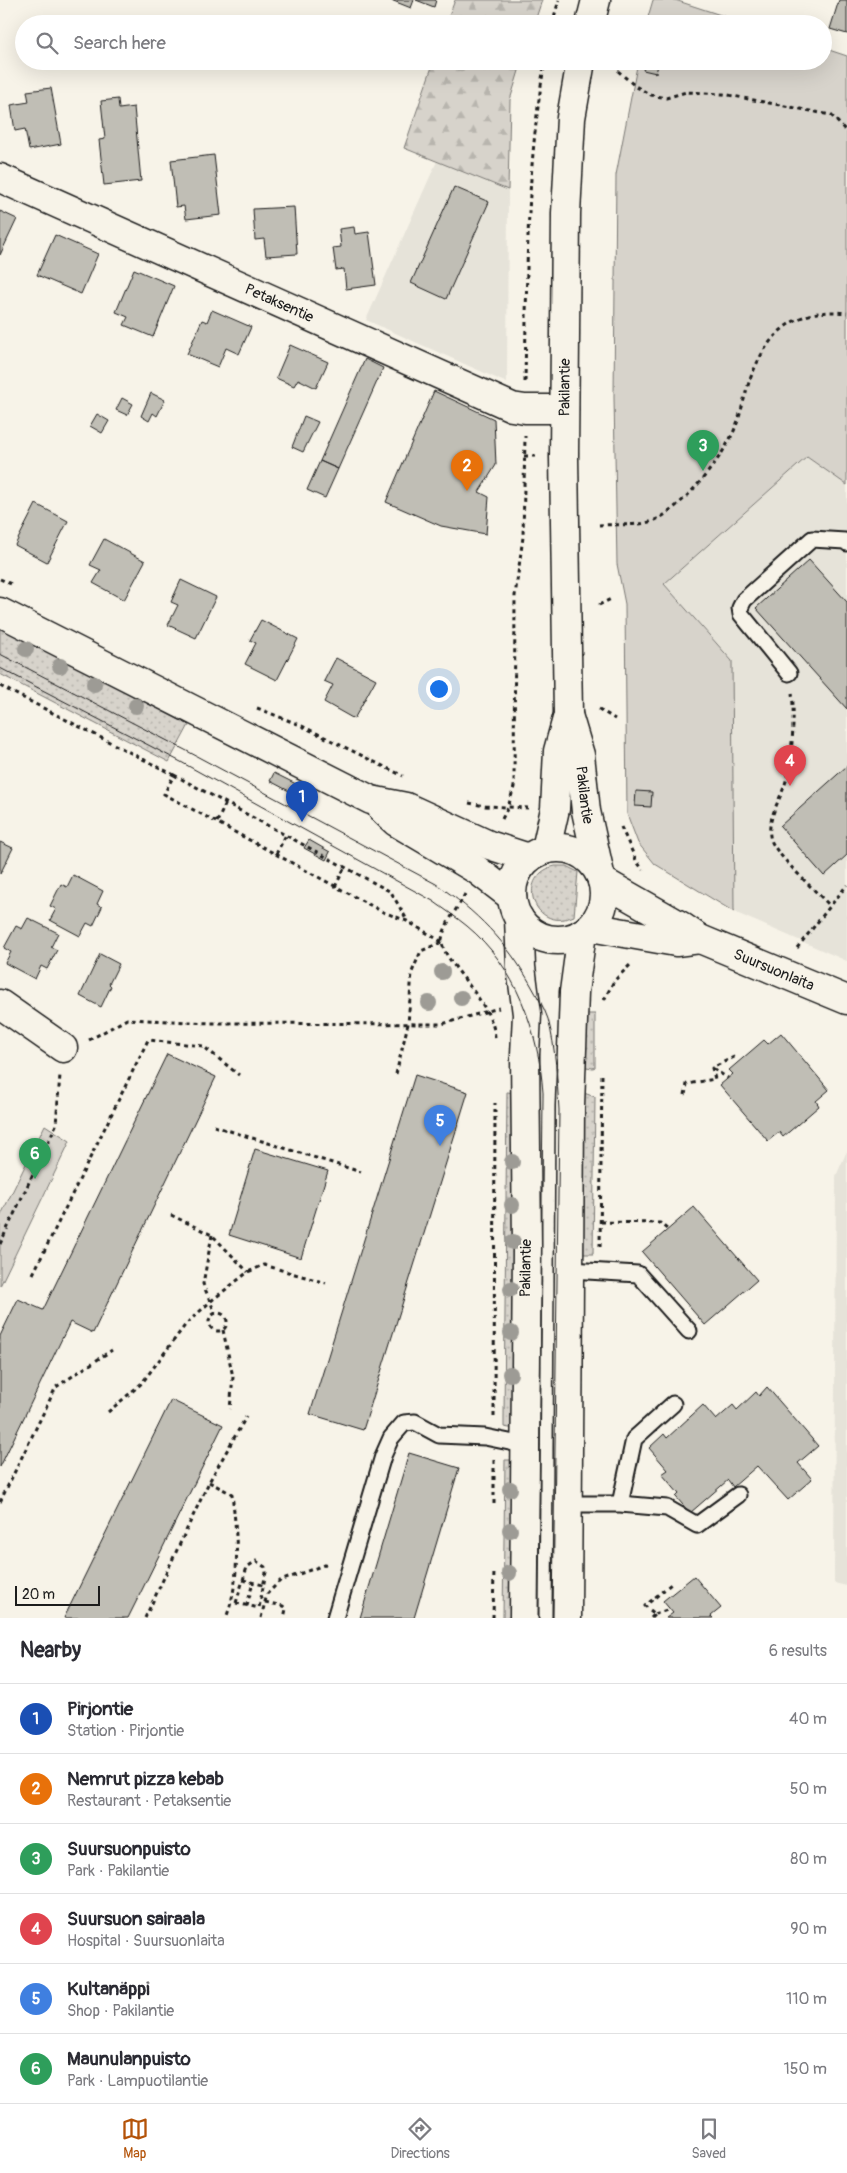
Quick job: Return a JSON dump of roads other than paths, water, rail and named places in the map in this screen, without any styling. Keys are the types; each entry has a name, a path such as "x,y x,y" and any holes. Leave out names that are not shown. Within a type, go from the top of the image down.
{"main road":[{"path":"592,15 596,0"},
{"name":"Pakilantie","path":"579,70 571,118 566,213 564,409 568,715 580,755 586,811 602,879"},
{"name":"Petaksentie","path":"0,178 512,407 564,409"},
{"path":"0,612 371,800 396,822 477,870 516,908 531,932 548,938 566,939 586,930"},
{"name":"Pakilantie","path":"537,853 554,809 558,751 568,715"},
{"path":"371,800 406,807 489,845 537,853 568,849 580,853 594,865 602,879 604,895 602,908 586,930 577,960 573,1004 567,1618"},
{"path":"516,908 516,875 537,853"},
{"name":"Suursuonlaita","path":"602,879 700,939 847,1000"},
{"name":"Pakilantie","path":"516,908 527,1014 525,1072 527,1246 524,1618"},
{"name":"Suursuonlaita","path":"586,930 676,942 700,939"},
{"path":"0,1004 63,1048"}],"lane":[{"path":"789,674 741,614 740,608 744,600 812,539 845,541 847,543"},
{"path":"570,1270 638,1274 689,1331"},
{"path":"620,1504 634,1439 673,1404"},
{"path":"335,1618 382,1456 391,1438 404,1423 415,1422 439,1435 494,1438 524,1445"},
{"path":"568,1504 620,1504 668,1508 697,1525 738,1495"}],"tram line":[{"path":"0,654 436,884 451,894 490,928 522,969 544,1010 551,1030 556,1064 559,1110 553,1618"},
{"path":"0,668 181,762 433,901 467,926 484,942 512,980 530,1024 541,1070 543,1093 538,1618"}],"place":[{"name":"Suursuonpuisto","path":"703,471"},
{"name":"Nemrut pizza kebab","path":"467,491"},
{"name":"Suursuon sairaala","path":"790,786"},
{"name":"Pirjontie","path":"302,822"},
{"name":"Kultanäppi","path":"440,1146"},
{"name":"Maunulanpuisto","path":"35,1179"}]}
